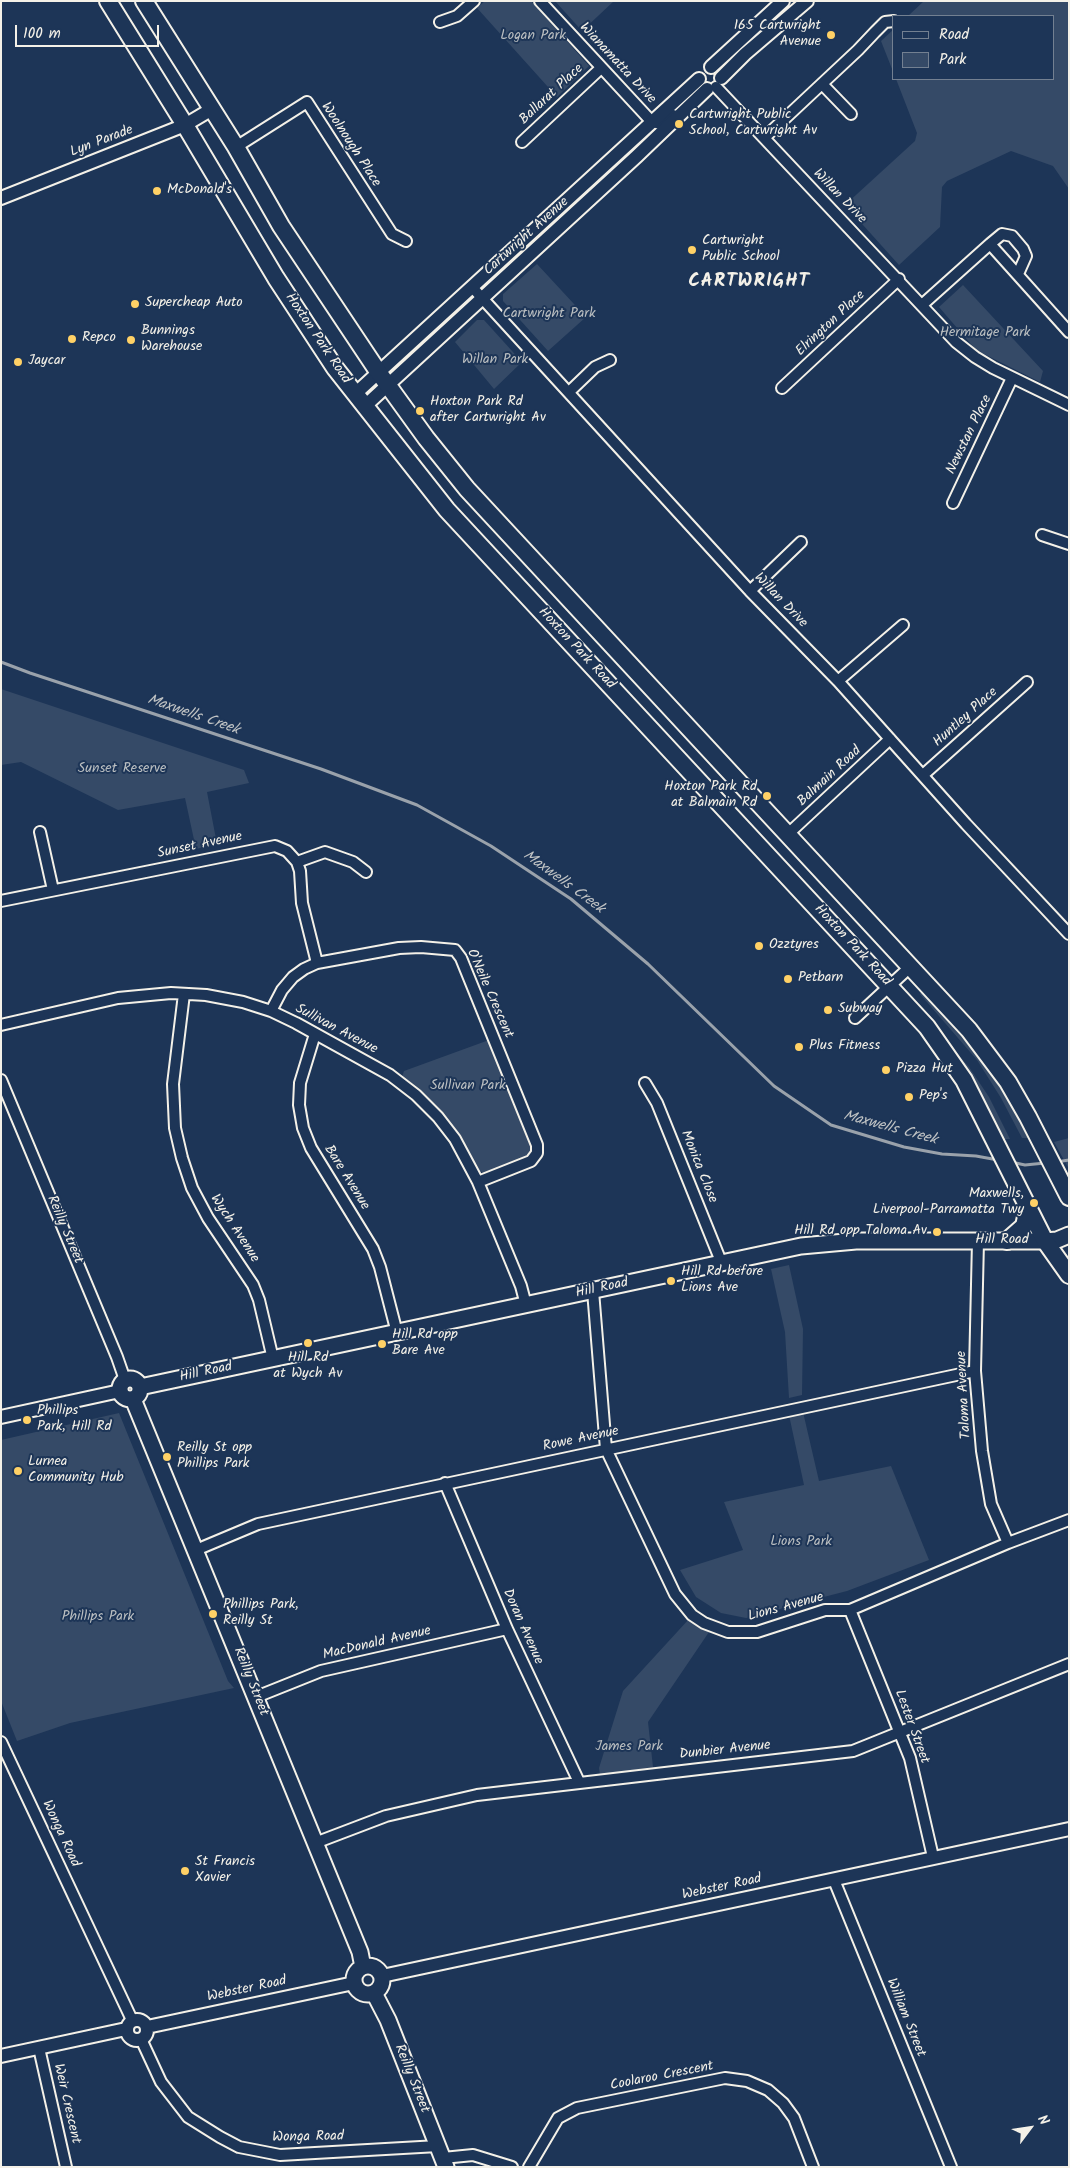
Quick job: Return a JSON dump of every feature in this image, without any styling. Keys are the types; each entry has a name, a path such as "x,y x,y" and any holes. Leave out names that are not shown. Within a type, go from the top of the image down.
{"main road":[{"name":"Hoxton Park Road","path":"108,1 286,294 335,368 447,510 927,1027 964,1080 1045,1241 1069,1275"},
{"name":"Hoxton Park Road","path":"144,1 236,147 282,226 383,379 426,438 467,489 969,1030 1008,1082 1066,1192"},
{"path":"1007,1241 1024,1226 1028,1208"},
{"name":"Hill Road","path":"136,1393 273,1359 801,1246 856,1241 1045,1241 1057,1240 1069,1235"},
{"path":"122,1386 136,1381 136,1393"},
{"name":"Reilly Street","path":"136,1393 196,1550 360,1952 363,1967"},
{"path":"372,1966 382,1976 381,1986 374,1993 369,1994 360,1991 354,1983 356,1973 363,1967 372,1966"},
{"name":"Reilly Street","path":"374,1993 388,2020 442,2157"}],"street":[{"path":"440,22 457,16 474,1"},
{"name":"Wianamatta Drive","path":"540,1 652,122 660,124 675,114 681,113"},
{"path":"711,83 702,70 711,67 783,1"},
{"name":"Cartwright Avenue","path":"360,400 482,298 711,83 806,2"},
{"path":"764,138 890,22"},
{"name":"Ballarat Place","path":"522,142 601,68"},
{"name":"Cartwright Avenue","path":"383,379 472,287 652,122 711,83"},
{"name":"Willan Drive","path":"711,83 923,304 956,342 975,357 1012,378 1069,406"},
{"path":"822,84 851,114"},
{"name":"Woolnough Place","path":"236,147 307,102 392,234 406,241"},
{"name":"Lyn Parade","path":"1,198 185,125 212,109"},
{"path":"923,304 1002,234 1012,236 1024,249 1026,256 1018,274"},
{"path":"990,244 1069,332"},
{"name":"Elrington Place","path":"782,388 899,279"},
{"name":"Willan Drive","path":"472,287 750,591 838,681 1069,934"},
{"path":"569,392 595,367 610,360"},
{"name":"Newstan Place","path":"953,503 1012,378"},
{"path":"1042,535 1069,544"},
{"path":"750,591 801,542"},
{"path":"838,681 903,625"},
{"name":"Huntley Place","path":"923,775 1027,682"},
{"name":"Balmain Road","path":"788,834 890,740"},
{"path":"40,832 52,890"},
{"name":"Sunset Avenue","path":"1,901 268,846 282,848 292,854 297,862"},
{"path":"317,963 302,903 300,871 297,862 325,852 353,862 366,872"},
{"name":"O'Neile Crescent","path":"271,1011 282,990 293,977 317,963 413,947 455,950 459,954 537,1145 537,1153 531,1161 478,1182"},
{"path":"855,1018 910,968"},
{"name":"Sullivan Avenue","path":"1,1025 139,995 171,993 225,998 271,1011 315,1034 382,1070 423,1101 454,1139 478,1182 521,1286 526,1305"},
{"name":"Wych Avenue","path":"184,994 175,1060 173,1091 176,1128 182,1158 192,1188 204,1211 253,1285 273,1359"},
{"name":"Bare Avenue","path":"315,1034 300,1083 299,1106 303,1128 310,1148 373,1249 380,1267 397,1333"},
{"name":"Reilly Street","path":"1,1080 117,1357 122,1386"},
{"name":"Monica Close","path":"646,1083 657,1102 722,1264"},
{"name":"Taloma Avenue","path":"978,1241 975,1370 986,1480 991,1504 1008,1543"},
{"name":"Lions Avenue","path":"593,1291 606,1449 676,1594 692,1616 717,1628 741,1634 757,1632 825,1610 850,1610 1008,1543 1069,1520"},
{"name":"Rowe Avenue","path":"196,1550 258,1524 975,1370"},
{"path":"1,1417 122,1386"},
{"name":"Doran Avenue","path":"445,1483 507,1629 578,1782"},
{"name":"Lester Street","path":"850,1610 910,1758 933,1858"},
{"name":"MacDonald Avenue","path":"256,1697 321,1671 507,1629"},
{"name":"Dunbier Avenue","path":"316,1843 386,1816 477,1795 853,1751 1069,1664"},
{"name":"Wonga Road","path":"1,1742 129,2025"},
{"name":"Webster Road","path":"382,1976 933,1858 1068,1831"},
{"name":"William Street","path":"834,1880 951,2167"},
{"name":"Webster Road","path":"147,2027 354,1983"},
{"path":"1,2056 129,2025 139,2020 147,2027 147,2033 140,2039 131,2038 129,2025"},
{"name":"Wonga Road","path":"140,2039 161,2082 188,2117 220,2138 239,2147 280,2154 442,2157 473,2155 512,2167"},
{"name":"Weir Crescent","path":"39,2048 66,2167"},
{"name":"Coolaroo Crescent","path":"529,2167 558,2118 577,2108 726,2078 747,2081 768,2090 783,2102 794,2118 813,2167"}],"green space":[{"name":"Logan Park","path":"485,1 531,1 589,66 557,97 477,8"},
{"path":"555,1 614,1 582,31"},
{"path":"924,1 1069,1 1069,189 1053,166 1011,151 947,181 942,187 940,227 899,265 845,205 915,141 917,133 896,80 1055,80 1055,15 909,15"},
{"path":"892,31 892,69 881,41"},
{"name":"Cartwright Park","path":"537,264 586,317 548,351 503,301 503,294"},
{"name":"Hermitage Park","path":"963,285 1043,371 1040,382 976,350 939,307"},
{"name":"Willan Park","path":"477,320 484,320 522,362 494,389 455,342"},
{"name":"Sunset Reserve","path":"1,689 244,770 249,783 207,792 217,844 196,849 185,798 118,810 21,762 1,765"},
{"path":"921,992 937,1003 950,1024 978,1056 998,1084 1029,1138 1022,1138 1001,1098 977,1060 920,994"},
{"path":"919,1010 969,1067 989,1097 1010,1139 999,1139"},
{"name":"Sullivan Park","path":"489,1040 527,1131 532,1151 525,1159 484,1173 478,1170 458,1134 435,1105 402,1077 404,1071"},
{"path":"1069,1138 1069,1169 1054,1142"},
{"path":"789,1265 803,1329 802,1395 789,1398 785,1332 771,1269"},
{"name":"Lions Park","path":"803,1412 819,1481 891,1466 929,1560 847,1591 785,1607 768,1614 746,1618 721,1613 696,1597 680,1570 743,1550 724,1502 804,1485 789,1415"},
{"name":"Phillips Park","path":"119,1413 228,1681 234,1688 70,1723 17,1741 1,1701 1,1440"},
{"name":"James Park","path":"689,1619 709,1632 648,1722 653,1767 600,1775 599,1768 623,1691"}],"waterway":[{"name":"Maxwells Creek","path":"1,662 321,769 417,805 491,846 571,899 648,964 774,1086 831,1125 904,1147 942,1154 976,1156 998,1160"},
{"name":"Maxwells Creek","path":"1056,1162 1069,1160"},
{"name":"Maxwells Creek","path":"1011,1162 1025,1165 1045,1163"}],"place":[{"name":"165 Cartwright Avenue","path":"831,35"},
{"name":"Cartwright Public School, Cartwright Av","path":"679,124"},
{"name":"McDonald's","path":"157,191"},
{"name":"Cartwright Public School","path":"692,250"},
{"name":"Supercheap Auto","path":"135,304"},
{"name":"Repco","path":"72,339"},
{"name":"Bunnings Warehouse","path":"131,340"},
{"name":"Jaycar","path":"18,362"},
{"name":"Hoxton Park Rd after Cartwright Av","path":"420,411"},
{"name":"Hoxton Park Rd at Balmain Rd","path":"767,796"},
{"name":"Ozztyres","path":"759,946"},
{"name":"Petbarn","path":"788,979"},
{"name":"Subway","path":"828,1010"},
{"name":"Plus Fitness","path":"799,1047"},
{"name":"Pizza Hut","path":"886,1070"},
{"name":"Pep's","path":"909,1097"},
{"name":"Maxwells, Liverpool-Parramatta Twy","path":"1034,1203"},
{"name":"Hill Rd opp Taloma Av","path":"937,1232"},
{"name":"Hill Rd before Lions Ave","path":"671,1281"},
{"name":"Hill Rd at Wych Av","path":"308,1343"},
{"name":"Hill Rd opp Bare Ave","path":"382,1344"},
{"name":"Phillips Park, Hill Rd","path":"27,1420"},
{"name":"Reilly St opp Phillips Park","path":"167,1457"},
{"name":"Lurnea Community Hub","path":"18,1471"},
{"name":"Phillips Park, Reilly St","path":"213,1614"},
{"name":"St Francis Xavier","path":"185,1871"}],"district":[{"name":"CARTWRIGHT","path":"749,283"}]}
